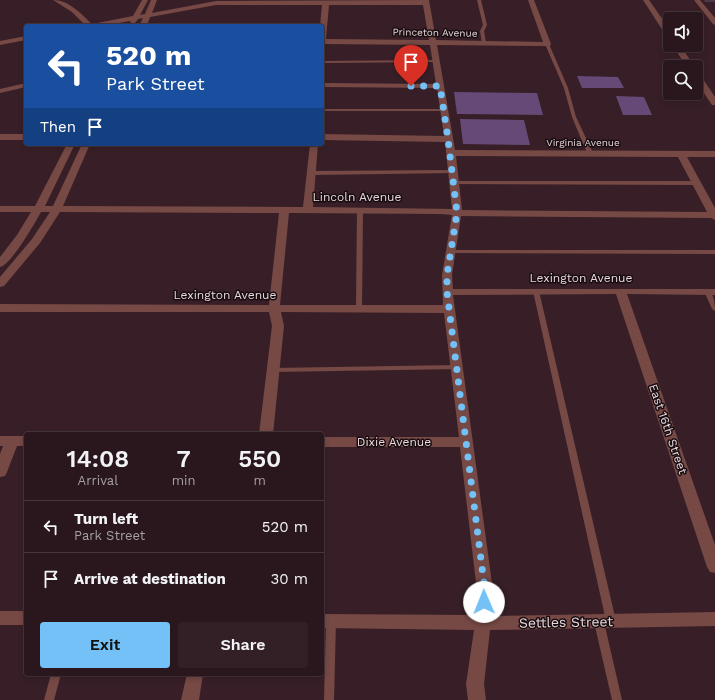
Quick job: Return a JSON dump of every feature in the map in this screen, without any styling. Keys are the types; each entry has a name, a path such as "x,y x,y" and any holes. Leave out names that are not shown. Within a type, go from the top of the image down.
{"street":[{"path":"56,0 74,11 88,24"},
{"path":"132,24 145,0"},
{"path":"144,24 154,0"},
{"path":"531,0 547,44"},
{"path":"646,0 663,26"},
{"path":"697,0 715,23"},
{"path":"101,24 216,4 326,1 427,1 454,177 457,213 447,275 447,292 485,591 483,623 475,684 477,700"},
{"path":"324,24 326,1"},
{"path":"0,43 24,38"},
{"name":"Princeton Avenue","path":"324,41 547,44"},
{"path":"0,91 24,85"},
{"path":"324,85 440,86"},
{"path":"703,85 715,103"},
{"path":"0,137 24,137"},
{"path":"324,137 448,139"},
{"path":"0,264 12,250 39,210 70,146"},
{"path":"0,284 36,241 56,210 85,146"},
{"path":"308,210 314,146"},
{"name":"Virginia Avenue","path":"450,152 715,154"},
{"path":"681,154 715,216"},
{"name":"Lincoln Avenue","path":"0,210 360,210 441,211 457,213 715,216"},
{"path":"266,432 278,326 274,308 284,210"},
{"name":"East 16th Street","path":"620,291 715,567"},
{"name":"Lexington Avenue","path":"447,292 711,292"},
{"name":"Lexington Avenue","path":"0,308 450,309"},
{"path":"0,472 13,441"},
{"name":"Dixie Avenue","path":"324,442 466,442"},
{"path":"0,618 24,618"},
{"name":"Settles Street","path":"327,621 483,623 715,620"},
{"path":"190,700 194,676"}],"lane":[{"path":"479,0 485,25 482,31 484,43"},
{"path":"547,44 566,88 574,117 590,153"},
{"path":"324,62 436,62"},
{"path":"324,110 444,110"},
{"path":"312,173 697,183"},
{"path":"359,308 360,210"},
{"path":"451,252 715,252"},
{"path":"536,291 605,621 617,700"},
{"path":"711,292 715,309"},
{"path":"273,370 457,367"},
{"path":"327,621 329,700"},
{"path":"48,700 55,676"}],"shaded area":[{"path":"577,76 618,77 624,88 582,88"},
{"path":"454,92 537,93 543,115 457,114"},
{"path":"616,96 644,97 652,115 623,115"},
{"path":"460,119 524,120 530,145 463,144"}],"route":[{"path":"411,86 440,86 448,139 457,213 447,275 447,292 485,591 484,602"}]}
